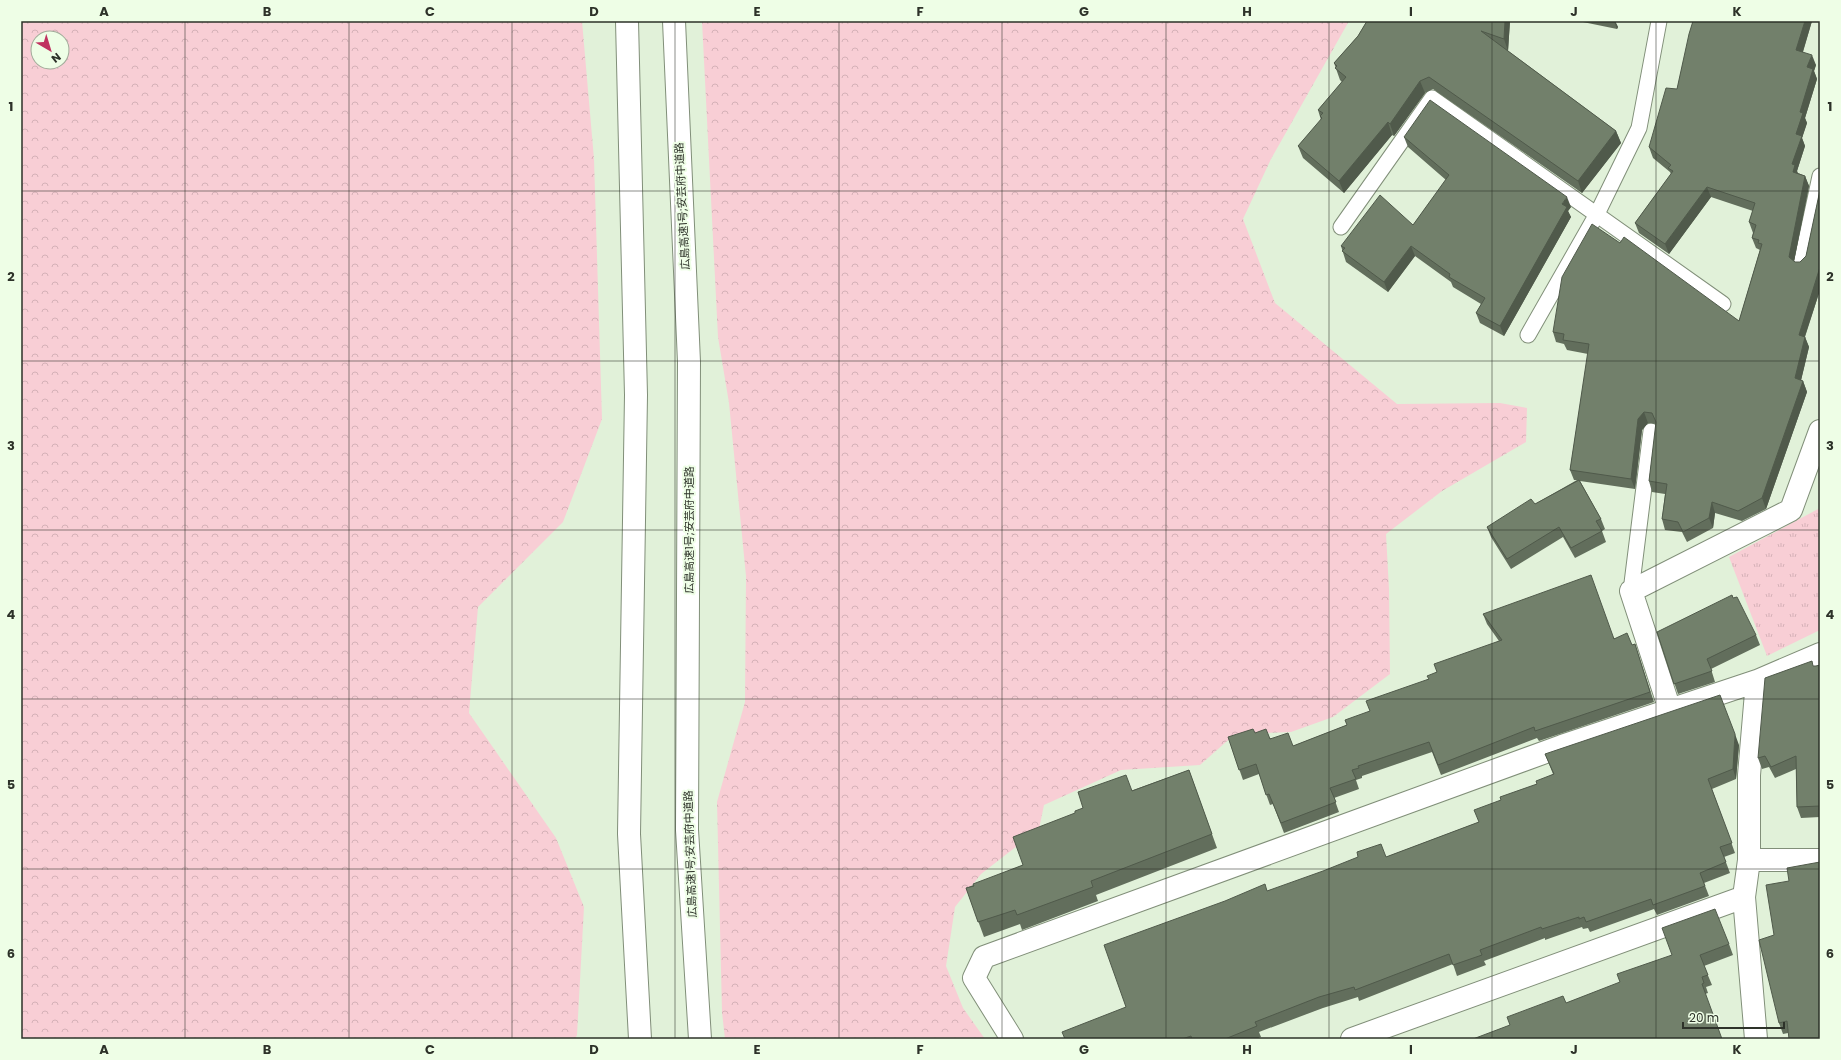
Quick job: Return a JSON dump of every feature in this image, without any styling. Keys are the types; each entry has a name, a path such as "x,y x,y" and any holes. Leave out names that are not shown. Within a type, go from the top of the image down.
{"main road":[{"path":"627,21 636,395 629,834 640,1039"},
{"name":"広島高速1号;安芸府中道路","path":"674,21 689,362 687,830 700,1039"},
{"path":"1670,710 1631,591 1791,510 1820,431"},
{"path":"1012,1039 974,978 984,957 1562,746 1757,681 1820,654"},
{"path":"1756,1039 1744,897 1749,860 1749,775 1757,681"},
{"path":"1749,860 1820,860"},
{"path":"1352,1039 1744,897"}],"lane":[{"path":"1528,335 1596,214 1639,128 1659,21"},
{"path":"1342,227 1432,98 1723,304"},
{"path":"1801,264 1820,176"},
{"path":"1631,591 1651,432"}],"green space":[{"path":"21,21 582,21 594,159 602,419 563,522 478,607 469,713 556,838 584,907 577,1035 575,1039 21,1039"},
{"path":"702,21 1349,21 1271,159 1243,219 1275,303 1397,404 1500,403 1527,408 1526,442 1442,491 1386,534 1389,589 1390,674 1333,717 1291,732 1235,734 1200,765 1121,770 1044,805 1039,829 981,874 955,907 946,966 963,1008 985,1039 725,1039 722,1012 717,802 745,702 746,576 729,403 718,337"},
{"path":"1820,508 1820,630 1767,656 1729,557"}],"building":[{"path":"1367,21 1505,21 1504,39 1481,31 1616,131 1578,181 1429,77 1420,81 1390,124 1388,122 1339,181 1298,146 1322,118 1320,116 1323,113 1318,110 1346,77 1335,68 1337,66 1334,63 1358,36"},
{"path":"1693,21 1805,21 1796,50 1812,55 1807,67 1813,69 1800,112 1803,113 1796,134 1802,136 1792,164 1795,165 1793,172 1805,176 1789,257 1795,262 1800,262 1806,256 1820,190 1820,267 1799,335 1805,337 1795,378 1803,381 1762,498 1738,511 1712,502 1709,518 1683,532 1678,522 1662,519 1667,484 1649,481 1656,422 1652,413 1644,412 1638,419 1631,479 1570,470 1589,344 1563,340 1564,334 1553,332 1562,277 1592,224 1620,243 1624,237 1739,321 1762,244 1758,243 1759,240 1752,238 1756,225 1749,222 1755,203 1707,187 1665,244 1635,223 1673,171 1668,168 1671,165 1649,147 1666,88 1677,89"},
{"path":"1430,100 1567,197 1562,204 1567,207 1500,326 1476,313 1485,298 1449,277 1450,274 1411,246 1384,282 1342,251 1345,248 1341,246 1380,195 1413,225 1449,175 1404,137"},
{"path":"1579,480 1601,519 1596,521 1602,531 1571,548 1559,527 1507,559 1487,527 1531,499 1535,504"},
{"path":"1591,575 1614,639 1627,633 1632,645 1635,644 1650,692 1535,731 1534,727 1438,765 1429,742 1358,766 1359,768 1352,770 1356,779 1330,788 1336,802 1281,823 1269,794 1266,795 1256,764 1239,770 1228,737 1253,729 1255,733 1266,729 1270,739 1288,733 1293,746 1347,725 1345,720 1370,711 1366,701 1429,679 1427,676 1437,672 1434,664 1502,640 1483,614"},
{"path":"1732,595 1733,598 1737,597 1756,635 1707,659 1712,671 1674,684 1657,632"},
{"path":"1812,661 1813,666 1820,665 1820,806 1797,807 1796,756 1771,767 1765,756 1758,758 1765,678"},
{"path":"1720,695 1735,734 1733,769 1708,779 1732,843 1720,847 1726,862 1700,873 1705,886 1653,905 1651,899 1586,922 1584,917 1579,919 1579,917 1542,929 1541,927 1480,950 1482,955 1453,965 1449,954 1355,990 1354,987 1319,997 1255,1022 1257,1026 1225,1039 1192,1039 1191,1036 1182,1039 1065,1039 1062,1032 1126,1007 1104,945 1225,901 1265,884 1267,891 1323,871 1358,857 1357,852 1381,844 1386,857 1479,822 1474,810 1501,800 1500,797 1537,784 1536,781 1554,774 1545,754"},
{"path":"1189,770 1212,834 1091,881 1093,887 1017,915 1015,910 978,922 966,888 1023,865 1013,837 1075,813 1075,811 1083,808 1078,792 1126,775 1132,791"},
{"path":"1820,862 1820,1039 1789,1039 1787,1021 1779,1023 1759,940 1774,935 1766,885 1789,881 1787,868"},
{"path":"1715,909 1729,944 1700,955 1708,975 1702,977 1704,983 1702,984 1722,1039 1473,1039 1510,1025 1507,1017 1563,996 1566,1003 1620,982 1617,974 1672,955 1662,928"}]}
